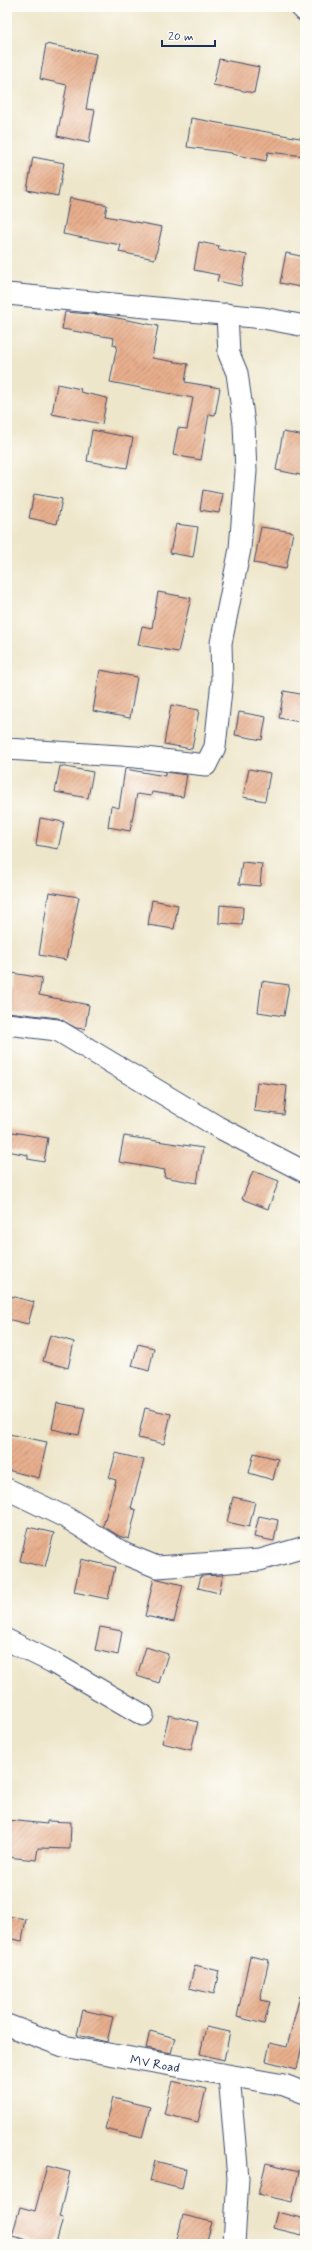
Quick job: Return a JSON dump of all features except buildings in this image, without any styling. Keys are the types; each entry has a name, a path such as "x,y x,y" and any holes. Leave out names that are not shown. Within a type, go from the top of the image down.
{"street":[{"path":"301,7 305,11"},
{"path":"7,294 227,314 262,318 305,326"},
{"path":"7,749 136,757 206,765 215,747 222,681 221,643 240,549 246,471 244,424 237,373 229,354 227,314"},
{"path":"7,1024 58,1030 218,1128 305,1172"},
{"path":"7,1489 67,1518 124,1554 157,1567 260,1560 305,1547"},
{"path":"7,1640 52,1662 143,1715"},
{"name":"MV Road","path":"7,2025 63,2046 284,2085 305,2093"},
{"path":"229,2076 238,2178 234,2244"}]}
